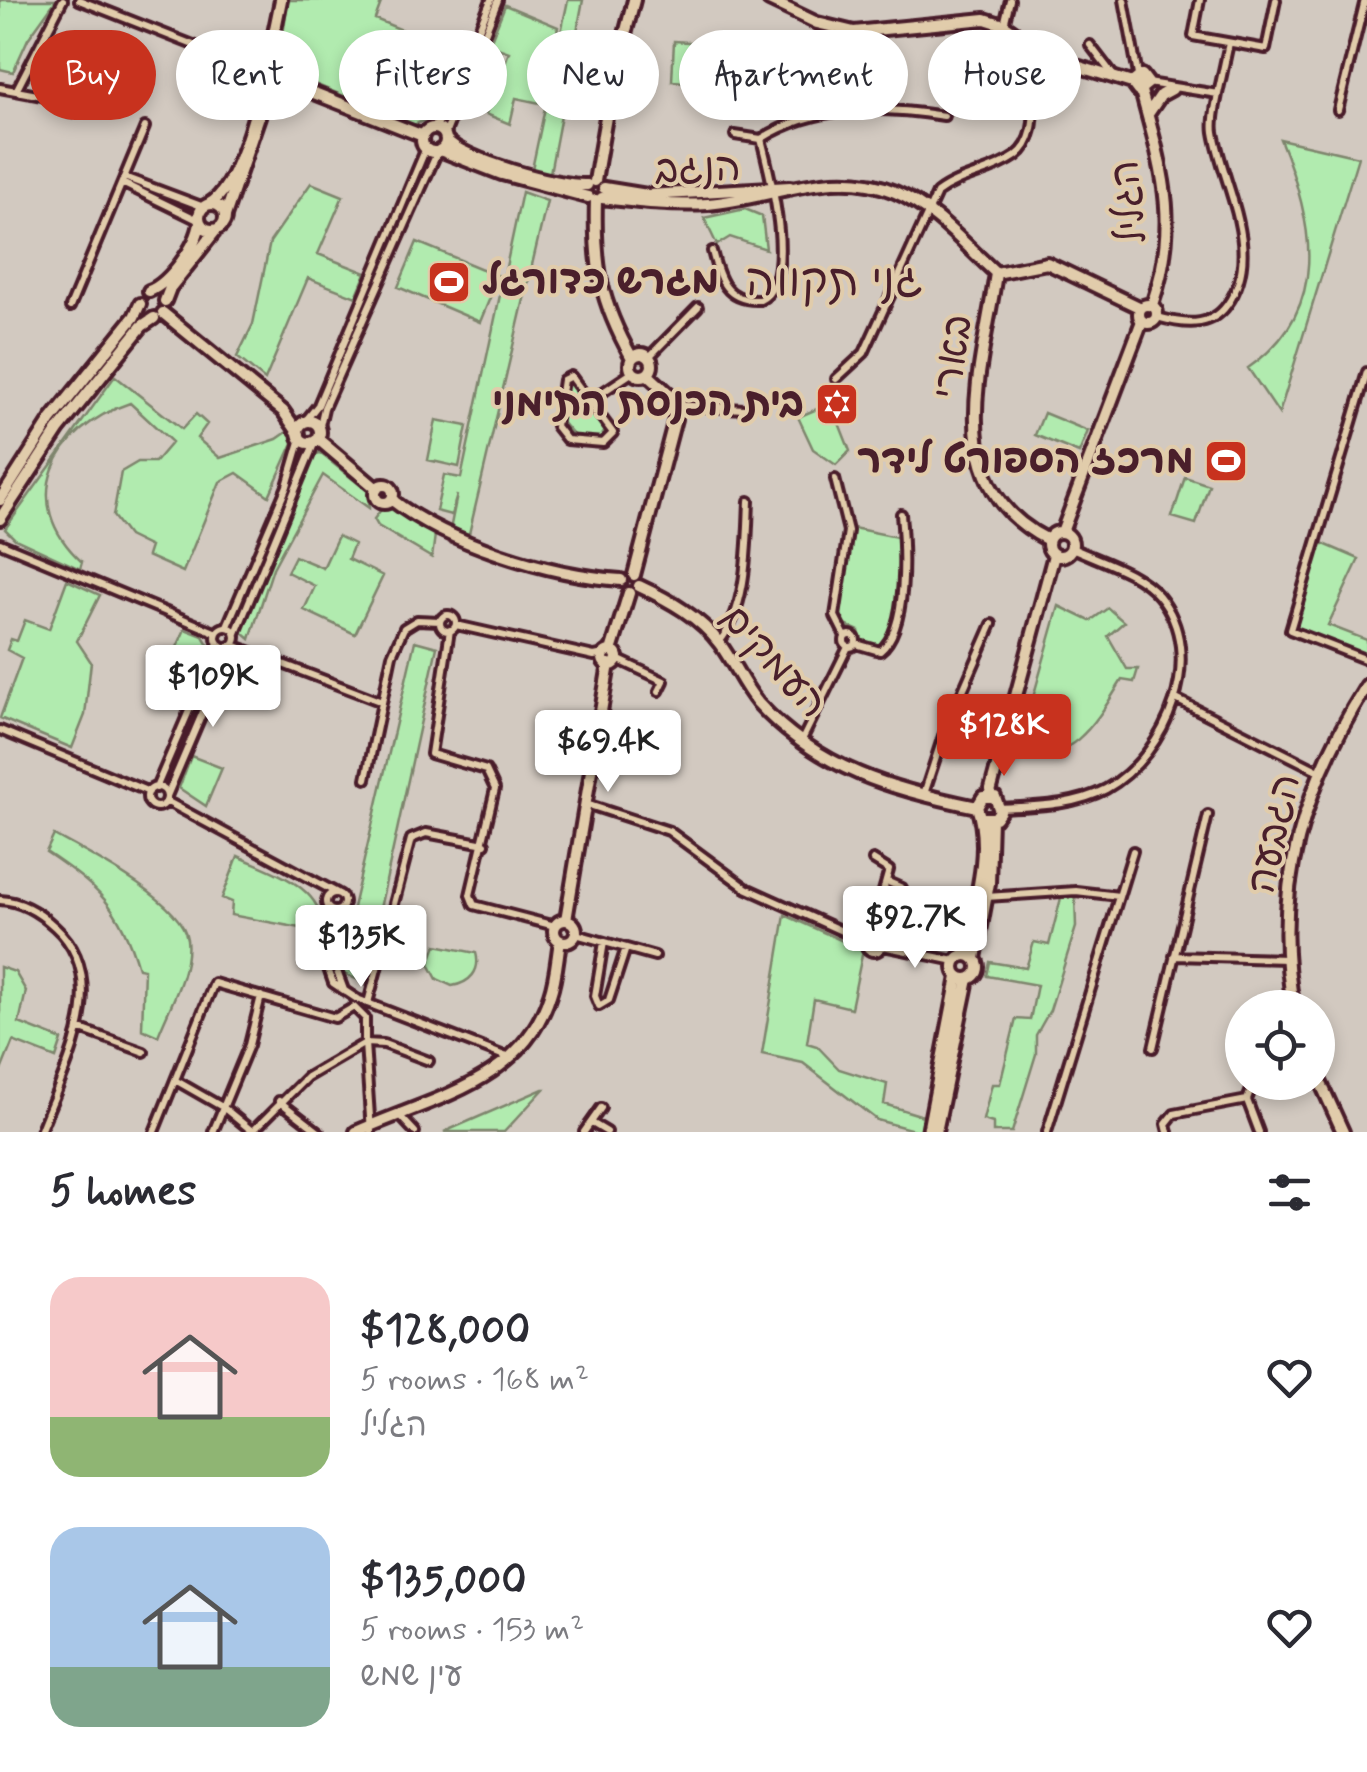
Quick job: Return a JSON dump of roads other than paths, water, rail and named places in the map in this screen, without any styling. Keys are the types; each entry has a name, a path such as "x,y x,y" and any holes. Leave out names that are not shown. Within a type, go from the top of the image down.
{"street":[{"path":"16,91 63,0"},
{"path":"79,0 176,38"},
{"path":"276,30 282,0"},
{"path":"216,633 227,626 287,486 305,420 318,405 432,143 445,137 495,0"},
{"path":"216,633 218,643 153,790 152,806 166,798 232,646 442,118 495,0"},
{"path":"632,372 632,358 609,317 598,282 595,192 611,88 634,0"},
{"path":"769,0 788,12 854,32 901,30 964,18 1004,25 1011,30"},
{"path":"788,12 794,0"},
{"path":"1124,0 1140,83"},
{"path":"1200,0 1193,36 1266,49 1276,0"},
{"path":"1338,110 1365,1"},
{"path":"1004,25 1010,2"},
{"path":"996,273 1047,263 1148,315 1181,323 1210,320 1221,313 1238,288 1242,256 1230,181 1213,130 1230,42"},
{"path":"1090,45 1114,76"},
{"path":"1081,65 1140,83 1218,94"},
{"name":"הגליל","path":"1065,533 1166,261 1169,228 1140,83"},
{"path":"0,88 30,94"},
{"path":"1148,114 1161,95 1172,89"},
{"path":"319,95 432,143 595,192"},
{"path":"735,136 761,139 786,123 879,107 928,114"},
{"path":"0,500 51,420 134,318 149,292 160,286 195,240 206,206 220,196 252,120"},
{"path":"0,519 82,398 142,326 161,310 169,289 226,216 255,120"},
{"path":"836,379 864,353 890,306 927,209 950,183 1015,156 1030,138 1031,120"},
{"path":"70,308 145,128"},
{"path":"445,137 454,148 595,192"},
{"path":"712,251 720,282 730,293 751,301 768,296 780,274 774,191 761,139"},
{"path":"123,180 206,206 219,206 226,216"},
{"path":"123,180 188,211 216,230"},
{"name":"הנגב","path":"595,192 695,195 774,191 853,180 896,192 927,209 996,273"},
{"name":"בארי","path":"996,273 978,380 974,434 992,486 1005,509 1025,528 1048,540"},
{"path":"149,292 160,293 161,310 283,411 300,436 317,438"},
{"path":"140,304 143,313 161,310"},
{"path":"648,357 698,307"},
{"path":"632,358 642,354 648,357 651,368 647,374"},
{"path":"356,1132 466,1090 512,1063 534,1040 555,998 568,940 560,923 586,804 610,657 634,584 673,434 674,405 647,374 632,372 590,400"},
{"path":"1367,372 1290,630 1367,660"},
{"path":"571,376 590,400 613,433 603,443 567,440 556,426 563,380 571,376"},
{"path":"674,405 744,409"},
{"path":"283,411 305,420 317,438 377,489 390,488 392,500 427,524 474,546 634,584"},
{"path":"836,479 848,530 835,616 852,645 880,651 892,637 906,558 901,514"},
{"path":"719,642 733,617 746,549 749,501"},
{"path":"936,1132 980,880 984,815 995,800 1057,556 1048,540 1065,533 1072,548 1147,585 1159,596 1180,646 1176,699 1142,756 1106,789 1060,804 995,800"},
{"path":"0,543 216,633"},
{"path":"1057,556 1072,548"},
{"name":"העמקים","path":"634,584 678,606 719,642 755,699 800,742 847,772 984,815"},
{"path":"366,779 392,656 404,628 417,620 440,621 450,615 453,628 431,754 486,770 495,788 485,844 470,895 474,905 574,924 550,996 528,1036 499,1068"},
{"path":"440,621 443,628 610,657 664,681 659,691"},
{"path":"924,796 944,736 992,624"},
{"path":"227,626 253,650"},
{"path":"218,643 253,650 382,702"},
{"path":"800,742 852,645"},
{"name":"הגבעה","path":"1291,990 1286,959 1292,865 1328,747 1367,685"},
{"path":"1176,699 1318,771"},
{"path":"0,730 153,790 337,893 343,899 330,953 344,991 508,1058"},
{"path":"965,958 986,898 984,815 995,800"},
{"path":"586,804 669,831 746,888 864,941 872,952 883,946 965,958 978,968 963,978 928,1132"},
{"path":"1153,1048 1208,815"},
{"path":"368,1003 411,839 426,832 485,844"},
{"path":"1047,1132 1134,852"},
{"path":"864,941 872,934 886,881 887,866 873,860"},
{"path":"311,881 327,904 335,929"},
{"path":"883,920 898,906 902,888 886,881"},
{"path":"986,898 1076,891 1119,896"},
{"path":"327,904 337,893"},
{"path":"0,900 42,915 73,948 81,967 83,1001 78,1028 40,1132"},
{"path":"327,904 342,907"},
{"path":"872,934 881,936 883,946"},
{"path":"568,940 604,942 655,956"},
{"path":"604,942 595,996 599,1006 609,1000 626,948"},
{"path":"1174,956 1286,959"},
{"path":"154,1132 210,986 220,983 335,1018 354,1006 365,1018 371,1129"},
{"path":"213,1132 262,996"},
{"path":"78,1028 144,1052"},
{"path":"175,1080 224,1108 252,1132 279,1100 307,1077 364,1044 384,1044 429,1061"},
{"path":"279,1100 319,1132"},
{"path":"1168,1132 1166,1124 1174,1114 1247,1100 1260,1132"},
{"path":"1329,1100 1344,1132"},
{"path":"584,1132 601,1108"},
{"path":"400,1116 415,1132"},
{"path":"592,1123 607,1132"}],"place":[{"name":"מגרש כדורגל","path":"449,282"},
{"name":"בית הכנסת התימני","path":"837,404"},
{"name":"מרכז הספורט לידר","path":"1226,461"}],"district":[{"name":"גני תקווה","path":"834,282"}]}
